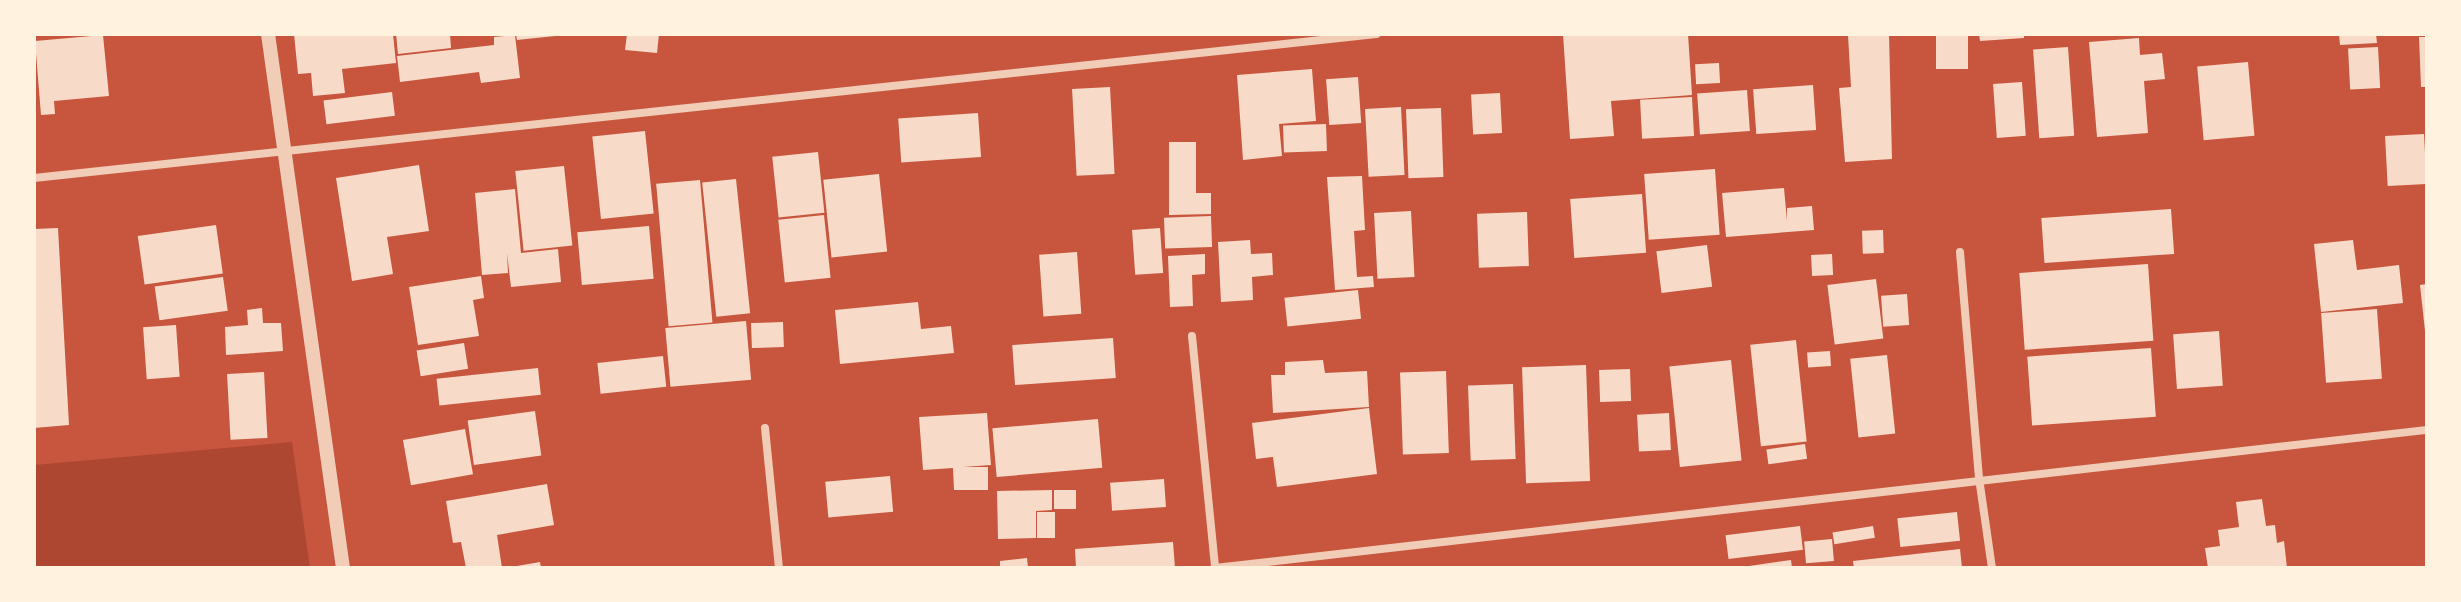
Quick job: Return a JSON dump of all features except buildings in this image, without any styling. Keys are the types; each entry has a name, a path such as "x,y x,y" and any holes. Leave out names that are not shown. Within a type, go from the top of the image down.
{"street":[{"path":"268,34 343,568"},
{"path":"34,178 287,155 1376,34"},
{"path":"1960,252 1979,478 1992,568"},
{"path":"1192,336 1215,568 1979,478 2427,430"},
{"path":"765,428 779,568"}],"shaded area":[{"path":"292,442 310,568 34,568 34,465"}]}
